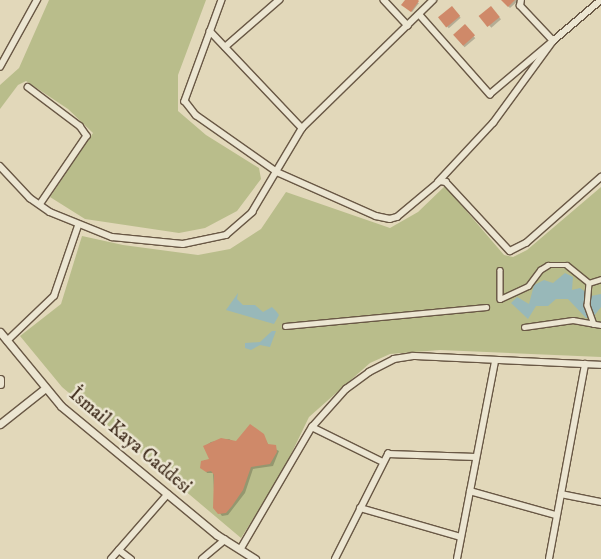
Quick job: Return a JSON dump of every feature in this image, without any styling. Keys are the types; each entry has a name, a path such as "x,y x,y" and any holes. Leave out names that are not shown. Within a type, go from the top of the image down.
{"street":[{"path":"0,67 37,0"},
{"path":"222,0 185,101 196,115 277,172 376,216 390,219 397,217 440,181 450,184 510,251 526,243 601,177"},
{"path":"225,47 279,0"},
{"path":"384,0 408,26"},
{"path":"0,166 40,205 78,226 112,238 149,242 202,242 226,235 242,223 277,172 302,128 420,15 433,0"},
{"path":"521,0 520,6 553,42"},
{"path":"420,15 490,94 601,0"},
{"path":"210,31 302,128"},
{"path":"431,189 493,123 553,42"},
{"path":"28,88 80,126 87,136 40,205"},
{"path":"7,341 54,296 78,226"},
{"path":"500,270 500,300 528,286 540,270 548,265 567,265 589,283"},
{"path":"589,283 601,279"},
{"path":"589,283 587,305 594,324"},
{"path":"285,326 486,307"},
{"path":"524,327 572,320 601,325"},
{"name":"İsmail Kaya Caddesi","path":"0,332 44,389 225,540 255,559"},
{"path":"240,550 312,427 346,389 369,372 394,359 413,356 601,365"},
{"path":"457,559 495,361"},
{"path":"549,559 585,364"},
{"path":"0,379 0,384"},
{"path":"0,424 44,389"},
{"path":"312,427 383,462"},
{"path":"335,559 383,462 393,452 476,458"},
{"path":"470,491 556,515"},
{"path":"112,559 168,494"},
{"path":"561,494 601,502"},
{"path":"360,508 461,537"},
{"path":"202,559 225,540"},
{"path":"119,550 131,559"}],"green space":[{"path":"49,0 206,0 178,75 178,111 206,135 259,168 261,179 237,211 205,228 179,233 85,219 50,197 93,133 68,109 26,81 18,85 0,109 0,85 19,68"},
{"path":"445,186 504,255 513,257 527,250 601,187 601,357 440,350 390,354 370,363 309,417 280,477 241,538 62,387 20,336 61,304 82,236 123,245 198,255 230,249 261,229 286,192 390,228 418,212"}],"water":[{"path":"565,273 573,277 572,290 580,288 591,296 601,294 601,307 594,316 586,318 568,299 556,299 548,306 536,306 528,319 511,303 517,297 529,304 534,285 544,280 553,283"},
{"path":"238,293 237,299 243,305 255,305 263,312 272,307 279,315 274,324 226,310"},
{"path":"272,331 276,331 270,347 260,345 251,350 245,348 245,343 260,342"}],"building":[{"path":"405,0 419,1 411,12 401,5"},
{"path":"501,0 515,0 508,7"},
{"path":"452,6 460,16 446,27 438,17"},
{"path":"491,6 500,17 487,27 479,16"},
{"path":"465,24 475,35 463,46 453,35"},
{"path":"250,424 264,434 268,444 276,445 277,452 270,464 251,467 243,490 232,506 226,513 218,514 213,508 214,475 211,471 206,472 200,468 201,461 209,459 203,446 221,438 236,441"}]}
